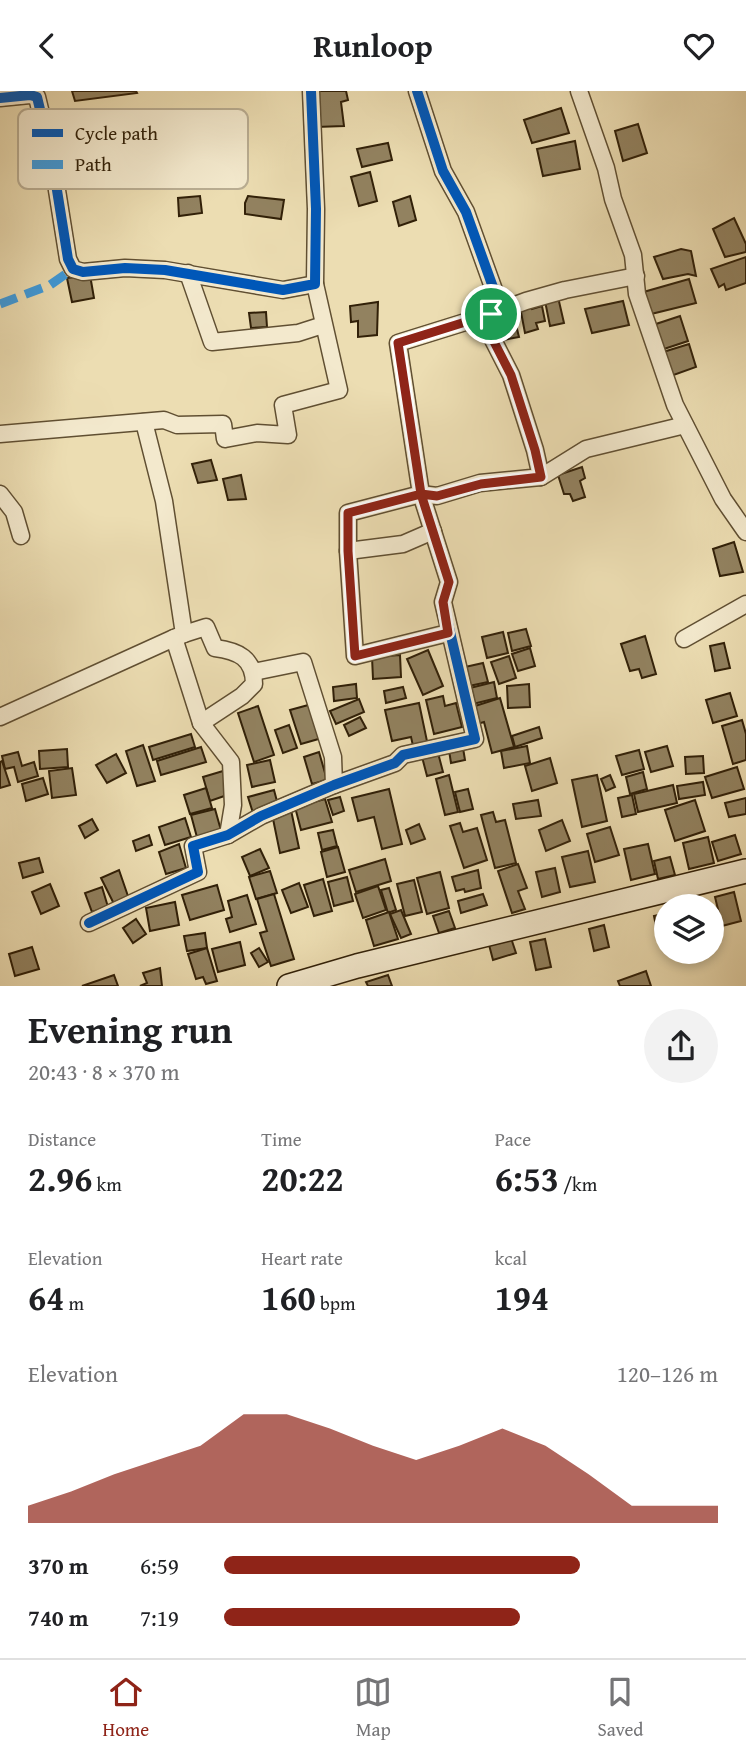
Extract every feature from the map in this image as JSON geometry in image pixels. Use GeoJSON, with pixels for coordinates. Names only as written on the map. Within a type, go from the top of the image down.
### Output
{"type":"FeatureCollection","features":[{"type":"Feature","properties":{"kind":"street"},"geometry":{"type":"LineString","coordinates":[[0,434],[164,420],[177,425],[223,424],[225,439],[257,433],[288,435],[283,405],[339,390],[315,284],[316,209],[311,91]]}},
{"type":"Feature","properties":{"kind":"street"},"geometry":{"type":"LineString","coordinates":[[417,91],[443,171],[466,212],[494,291],[488,330],[511,375],[541,477]]}},
{"type":"Feature","properties":{"kind":"street"},"geometry":{"type":"LineString","coordinates":[[579,91],[633,255],[642,307],[675,405],[723,499],[746,532]]}},
{"type":"Feature","properties":{"kind":"street"},"geometry":{"type":"LineString","coordinates":[[0,98],[30,95],[37,97],[40,109]]}},
{"type":"Feature","properties":{"kind":"street"},"geometry":{"type":"LineString","coordinates":[[57,189],[68,259],[73,269],[83,272],[125,268],[188,273],[283,290],[315,284]]}},
{"type":"Feature","properties":{"kind":"street"},"geometry":{"type":"LineString","coordinates":[[188,273],[212,342],[298,333],[323,325]]}},
{"type":"Feature","properties":{"kind":"street"},"geometry":{"type":"LineString","coordinates":[[89,923],[198,872],[193,846],[228,835],[261,816],[395,764],[403,755],[475,739],[448,633],[443,602],[449,582],[421,494],[398,343],[565,290],[636,277]]}},
{"type":"Feature","properties":{"kind":"street"},"geometry":{"type":"LineString","coordinates":[[144,422],[164,501],[179,636],[201,723],[231,762],[233,805],[228,835]]}},
{"type":"Feature","properties":{"kind":"street"},"geometry":{"type":"LineString","coordinates":[[448,633],[355,656],[348,513],[421,494],[437,496],[481,484],[541,477],[586,449],[685,425]]}},
{"type":"Feature","properties":{"kind":"street"},"geometry":{"type":"LineString","coordinates":[[0,494],[14,512],[21,536]]}},
{"type":"Feature","properties":{"kind":"street"},"geometry":{"type":"LineString","coordinates":[[348,551],[403,544],[433,531]]}},
{"type":"Feature","properties":{"kind":"street"},"geometry":{"type":"LineString","coordinates":[[684,639],[746,604]]}},
{"type":"Feature","properties":{"kind":"street"},"geometry":{"type":"LineString","coordinates":[[0,717],[179,636],[206,627],[215,648],[233,650],[248,662],[254,672],[254,684],[242,696],[201,723]]}},
{"type":"Feature","properties":{"kind":"street"},"geometry":{"type":"LineString","coordinates":[[254,672],[303,661],[333,757],[334,786]]}},
{"type":"Feature","properties":{"kind":"street"},"geometry":{"type":"LineString","coordinates":[[289,986],[357,966],[746,871]]}},
{"type":"Feature","properties":{"kind":"building"},"geometry":{"type":"Polygon","coordinates":[[[72,91],[136,91],[137,93],[75,101],[72,91]]]}},
{"type":"Feature","properties":{"kind":"building"},"geometry":{"type":"Polygon","coordinates":[[[317,91],[346,91],[348,100],[341,102],[344,126],[316,127],[317,91]]]}},
{"type":"Feature","properties":{"kind":"building"},"geometry":{"type":"Polygon","coordinates":[[[561,108],[569,133],[532,143],[524,120],[561,108]]]}},
{"type":"Feature","properties":{"kind":"building"},"geometry":{"type":"Polygon","coordinates":[[[638,124],[647,153],[623,161],[615,131],[638,124]]]}},
{"type":"Feature","properties":{"kind":"building"},"geometry":{"type":"Polygon","coordinates":[[[575,141],[580,169],[543,176],[537,149],[575,141]]]}},
{"type":"Feature","properties":{"kind":"building"},"geometry":{"type":"Polygon","coordinates":[[[388,143],[392,160],[362,167],[357,149],[388,143]]]}},
{"type":"Feature","properties":{"kind":"building"},"geometry":{"type":"Polygon","coordinates":[[[370,172],[377,201],[359,206],[351,177],[370,172]]]}},
{"type":"Feature","properties":{"kind":"building"},"geometry":{"type":"Polygon","coordinates":[[[200,196],[202,213],[179,216],[178,198],[200,196]]]}},
{"type":"Feature","properties":{"kind":"building"},"geometry":{"type":"Polygon","coordinates":[[[248,196],[284,200],[281,219],[245,214],[248,196]]]}},
{"type":"Feature","properties":{"kind":"building"},"geometry":{"type":"Polygon","coordinates":[[[410,196],[416,220],[399,226],[393,202],[410,196]]]}},
{"type":"Feature","properties":{"kind":"building"},"geometry":{"type":"Polygon","coordinates":[[[734,218],[746,244],[746,252],[725,257],[713,229],[734,218]]]}},
{"type":"Feature","properties":{"kind":"building"},"geometry":{"type":"Polygon","coordinates":[[[681,249],[691,251],[696,276],[688,274],[663,279],[654,257],[681,249]]]}},
{"type":"Feature","properties":{"kind":"building"},"geometry":{"type":"Polygon","coordinates":[[[746,257],[746,283],[726,290],[724,284],[719,287],[711,269],[746,257]]]}},
{"type":"Feature","properties":{"kind":"building"},"geometry":{"type":"Polygon","coordinates":[[[90,275],[94,298],[72,302],[67,278],[90,275]]]}},
{"type":"Feature","properties":{"kind":"building"},"geometry":{"type":"Polygon","coordinates":[[[689,279],[696,303],[647,315],[640,293],[689,279]]]}},
{"type":"Feature","properties":{"kind":"building"},"geometry":{"type":"Polygon","coordinates":[[[558,297],[564,323],[550,326],[545,301],[558,297]]]}},
{"type":"Feature","properties":{"kind":"building"},"geometry":{"type":"Polygon","coordinates":[[[623,301],[629,325],[592,333],[585,309],[623,301]]]}},
{"type":"Feature","properties":{"kind":"building"},"geometry":{"type":"Polygon","coordinates":[[[378,302],[377,335],[358,337],[358,321],[351,322],[350,306],[378,302]]]}},
{"type":"Feature","properties":{"kind":"building"},"geometry":{"type":"Polygon","coordinates":[[[531,305],[532,309],[542,306],[545,321],[536,323],[538,329],[525,333],[520,307],[531,305]]]}},
{"type":"Feature","properties":{"kind":"building"},"geometry":{"type":"Polygon","coordinates":[[[266,312],[267,327],[251,328],[249,313],[266,312]]]}},
{"type":"Feature","properties":{"kind":"building"},"geometry":{"type":"Polygon","coordinates":[[[513,313],[519,337],[498,341],[494,326],[506,322],[504,315],[513,313]]]}},
{"type":"Feature","properties":{"kind":"building"},"geometry":{"type":"Polygon","coordinates":[[[680,316],[688,341],[661,350],[653,325],[680,316]]]}},
{"type":"Feature","properties":{"kind":"building"},"geometry":{"type":"Polygon","coordinates":[[[689,344],[696,367],[668,377],[660,353],[689,344]]]}},
{"type":"Feature","properties":{"kind":"building"},"geometry":{"type":"Polygon","coordinates":[[[211,460],[217,480],[198,483],[192,464],[211,460]]]}},
{"type":"Feature","properties":{"kind":"building"},"geometry":{"type":"Polygon","coordinates":[[[582,467],[585,478],[580,481],[585,497],[573,501],[570,494],[564,494],[558,475],[582,467]]]}},
{"type":"Feature","properties":{"kind":"building"},"geometry":{"type":"Polygon","coordinates":[[[241,475],[246,499],[228,500],[223,479],[241,475]]]}},
{"type":"Feature","properties":{"kind":"building"},"geometry":{"type":"Polygon","coordinates":[[[734,542],[743,572],[720,576],[713,549],[734,542]]]}},
{"type":"Feature","properties":{"kind":"building"},"geometry":{"type":"Polygon","coordinates":[[[526,629],[531,646],[512,651],[508,633],[526,629]]]}},
{"type":"Feature","properties":{"kind":"building"},"geometry":{"type":"Polygon","coordinates":[[[503,632],[508,653],[487,658],[482,637],[503,632]]]}},
{"type":"Feature","properties":{"kind":"building"},"geometry":{"type":"Polygon","coordinates":[[[645,636],[656,674],[642,678],[639,669],[630,671],[621,644],[645,636]]]}},
{"type":"Feature","properties":{"kind":"building"},"geometry":{"type":"Polygon","coordinates":[[[724,643],[730,668],[715,671],[710,646],[724,643]]]}},
{"type":"Feature","properties":{"kind":"building"},"geometry":{"type":"Polygon","coordinates":[[[530,648],[535,666],[518,671],[512,654],[530,648]]]}},
{"type":"Feature","properties":{"kind":"building"},"geometry":{"type":"Polygon","coordinates":[[[428,650],[443,686],[423,695],[407,659],[428,650]]]}},
{"type":"Feature","properties":{"kind":"building"},"geometry":{"type":"Polygon","coordinates":[[[400,655],[401,677],[373,679],[372,657],[400,655]]]}},
{"type":"Feature","properties":{"kind":"building"},"geometry":{"type":"Polygon","coordinates":[[[509,656],[516,678],[499,684],[491,662],[509,656]]]}},
{"type":"Feature","properties":{"kind":"building"},"geometry":{"type":"Polygon","coordinates":[[[483,663],[488,682],[469,686],[465,667],[483,663]]]}},
{"type":"Feature","properties":{"kind":"building"},"geometry":{"type":"Polygon","coordinates":[[[494,682],[497,698],[473,704],[470,688],[494,682]]]}},
{"type":"Feature","properties":{"kind":"building"},"geometry":{"type":"Polygon","coordinates":[[[356,684],[357,698],[334,701],[333,687],[356,684]]]}},
{"type":"Feature","properties":{"kind":"building"},"geometry":{"type":"Polygon","coordinates":[[[529,684],[530,707],[508,708],[507,686],[529,684]]]}},
{"type":"Feature","properties":{"kind":"building"},"geometry":{"type":"Polygon","coordinates":[[[403,687],[406,698],[386,703],[384,691],[403,687]]]}},
{"type":"Feature","properties":{"kind":"building"},"geometry":{"type":"Polygon","coordinates":[[[730,693],[737,716],[713,723],[706,700],[730,693]]]}},
{"type":"Feature","properties":{"kind":"building"},"geometry":{"type":"Polygon","coordinates":[[[443,696],[445,706],[456,703],[462,727],[434,734],[426,700],[443,696]]]}},
{"type":"Feature","properties":{"kind":"building"},"geometry":{"type":"Polygon","coordinates":[[[500,698],[514,747],[492,753],[484,722],[477,724],[472,707],[500,698]]]}},
{"type":"Feature","properties":{"kind":"building"},"geometry":{"type":"Polygon","coordinates":[[[359,699],[364,712],[336,724],[330,711],[359,699]]]}},
{"type":"Feature","properties":{"kind":"building"},"geometry":{"type":"Polygon","coordinates":[[[419,703],[428,746],[414,750],[411,737],[392,741],[385,710],[419,703]]]}},
{"type":"Feature","properties":{"kind":"building"},"geometry":{"type":"Polygon","coordinates":[[[312,704],[322,738],[301,744],[290,710],[312,704]]]}},
{"type":"Feature","properties":{"kind":"building"},"geometry":{"type":"Polygon","coordinates":[[[258,706],[274,755],[254,762],[238,713],[258,706]]]}},
{"type":"Feature","properties":{"kind":"building"},"geometry":{"type":"Polygon","coordinates":[[[360,717],[366,728],[349,736],[344,725],[360,717]]]}},
{"type":"Feature","properties":{"kind":"building"},"geometry":{"type":"Polygon","coordinates":[[[742,720],[746,734],[746,760],[733,764],[722,726],[742,720]]]}},
{"type":"Feature","properties":{"kind":"building"},"geometry":{"type":"Polygon","coordinates":[[[289,725],[297,748],[283,753],[275,730],[289,725]]]}},
{"type":"Feature","properties":{"kind":"building"},"geometry":{"type":"Polygon","coordinates":[[[539,727],[542,738],[515,747],[512,736],[539,727]]]}},
{"type":"Feature","properties":{"kind":"building"},"geometry":{"type":"Polygon","coordinates":[[[191,734],[195,747],[153,760],[149,747],[191,734]]]}},
{"type":"Feature","properties":{"kind":"building"},"geometry":{"type":"Polygon","coordinates":[[[462,742],[465,760],[451,763],[448,744],[462,742]]]}},
{"type":"Feature","properties":{"kind":"building"},"geometry":{"type":"Polygon","coordinates":[[[143,745],[155,781],[137,786],[126,751],[143,745]]]}},
{"type":"Feature","properties":{"kind":"building"},"geometry":{"type":"Polygon","coordinates":[[[527,746],[530,763],[504,768],[501,751],[527,746]]]}},
{"type":"Feature","properties":{"kind":"building"},"geometry":{"type":"Polygon","coordinates":[[[667,746],[673,766],[651,772],[645,752],[667,746]]]}},
{"type":"Feature","properties":{"kind":"building"},"geometry":{"type":"Polygon","coordinates":[[[201,747],[206,762],[161,775],[157,761],[201,747]]]}},
{"type":"Feature","properties":{"kind":"building"},"geometry":{"type":"Polygon","coordinates":[[[67,749],[68,767],[40,769],[39,751],[67,749]]]}},
{"type":"Feature","properties":{"kind":"building"},"geometry":{"type":"Polygon","coordinates":[[[437,749],[443,772],[427,776],[421,753],[437,749]]]}},
{"type":"Feature","properties":{"kind":"building"},"geometry":{"type":"Polygon","coordinates":[[[639,750],[644,769],[622,775],[616,756],[639,750]]]}},
{"type":"Feature","properties":{"kind":"building"},"geometry":{"type":"Polygon","coordinates":[[[18,752],[22,766],[34,762],[38,776],[18,782],[14,767],[5,769],[2,756],[18,752]]]}},
{"type":"Feature","properties":{"kind":"building"},"geometry":{"type":"Polygon","coordinates":[[[319,752],[327,780],[312,784],[304,757],[319,752]]]}},
{"type":"Feature","properties":{"kind":"building"},"geometry":{"type":"Polygon","coordinates":[[[116,754],[126,773],[107,783],[96,765],[116,754]]]}},
{"type":"Feature","properties":{"kind":"building"},"geometry":{"type":"Polygon","coordinates":[[[703,756],[704,773],[686,774],[685,757],[703,756]]]}},
{"type":"Feature","properties":{"kind":"building"},"geometry":{"type":"Polygon","coordinates":[[[550,758],[557,783],[532,791],[525,766],[550,758]]]}},
{"type":"Feature","properties":{"kind":"building"},"geometry":{"type":"Polygon","coordinates":[[[270,760],[275,782],[252,787],[247,765],[270,760]]]}},
{"type":"Feature","properties":{"kind":"building"},"geometry":{"type":"Polygon","coordinates":[[[2,761],[10,785],[0,788],[0,762],[2,761]]]}},
{"type":"Feature","properties":{"kind":"building"},"geometry":{"type":"Polygon","coordinates":[[[737,767],[744,789],[712,798],[705,777],[737,767]]]}},
{"type":"Feature","properties":{"kind":"building"},"geometry":{"type":"Polygon","coordinates":[[[72,768],[76,795],[52,798],[49,771],[72,768]]]}},
{"type":"Feature","properties":{"kind":"building"},"geometry":{"type":"Polygon","coordinates":[[[223,771],[230,794],[210,801],[203,777],[223,771]]]}},
{"type":"Feature","properties":{"kind":"building"},"geometry":{"type":"Polygon","coordinates":[[[643,772],[647,789],[630,794],[626,777],[643,772]]]}},
{"type":"Feature","properties":{"kind":"building"},"geometry":{"type":"Polygon","coordinates":[[[449,775],[458,812],[445,815],[436,779],[449,775]]]}},
{"type":"Feature","properties":{"kind":"building"},"geometry":{"type":"Polygon","coordinates":[[[597,775],[607,821],[582,827],[572,780],[597,775]]]}},
{"type":"Feature","properties":{"kind":"building"},"geometry":{"type":"Polygon","coordinates":[[[610,775],[615,787],[606,791],[601,779],[610,775]]]}},
{"type":"Feature","properties":{"kind":"building"},"geometry":{"type":"Polygon","coordinates":[[[43,778],[48,794],[26,801],[22,784],[43,778]]]}},
{"type":"Feature","properties":{"kind":"building"},"geometry":{"type":"Polygon","coordinates":[[[703,782],[705,795],[679,799],[677,786],[703,782]]]}},
{"type":"Feature","properties":{"kind":"building"},"geometry":{"type":"Polygon","coordinates":[[[673,785],[677,803],[638,812],[634,794],[673,785]]]}},
{"type":"Feature","properties":{"kind":"building"},"geometry":{"type":"Polygon","coordinates":[[[206,788],[212,808],[190,814],[184,795],[206,788]]]}},
{"type":"Feature","properties":{"kind":"building"},"geometry":{"type":"Polygon","coordinates":[[[389,789],[402,844],[382,849],[374,817],[358,821],[352,798],[389,789]]]}},
{"type":"Feature","properties":{"kind":"building"},"geometry":{"type":"Polygon","coordinates":[[[468,789],[473,809],[460,812],[455,792],[468,789]]]}},
{"type":"Feature","properties":{"kind":"building"},"geometry":{"type":"Polygon","coordinates":[[[274,790],[278,805],[253,813],[248,797],[274,790]]]}},
{"type":"Feature","properties":{"kind":"building"},"geometry":{"type":"Polygon","coordinates":[[[632,795],[636,814],[622,817],[618,798],[632,795]]]}},
{"type":"Feature","properties":{"kind":"building"},"geometry":{"type":"Polygon","coordinates":[[[340,797],[344,811],[333,815],[328,800],[340,797]]]}},
{"type":"Feature","properties":{"kind":"building"},"geometry":{"type":"Polygon","coordinates":[[[746,798],[746,814],[729,817],[725,803],[746,798]]]}},
{"type":"Feature","properties":{"kind":"building"},"geometry":{"type":"Polygon","coordinates":[[[325,799],[332,822],[301,830],[295,807],[325,799]]]}},
{"type":"Feature","properties":{"kind":"building"},"geometry":{"type":"Polygon","coordinates":[[[538,800],[541,816],[516,819],[513,804],[538,800]]]}},
{"type":"Feature","properties":{"kind":"building"},"geometry":{"type":"Polygon","coordinates":[[[695,800],[705,831],[675,841],[665,810],[695,800]]]}},
{"type":"Feature","properties":{"kind":"building"},"geometry":{"type":"Polygon","coordinates":[[[215,809],[222,834],[198,841],[191,815],[215,809]]]}},
{"type":"Feature","properties":{"kind":"building"},"geometry":{"type":"Polygon","coordinates":[[[291,810],[299,848],[280,853],[272,814],[291,810]]]}},
{"type":"Feature","properties":{"kind":"building"},"geometry":{"type":"Polygon","coordinates":[[[493,812],[496,822],[505,820],[516,863],[495,868],[481,815],[493,812]]]}},
{"type":"Feature","properties":{"kind":"building"},"geometry":{"type":"Polygon","coordinates":[[[185,818],[191,837],[165,845],[159,827],[185,818]]]}},
{"type":"Feature","properties":{"kind":"building"},"geometry":{"type":"Polygon","coordinates":[[[92,819],[98,830],[85,838],[79,826],[92,819]]]}},
{"type":"Feature","properties":{"kind":"building"},"geometry":{"type":"Polygon","coordinates":[[[562,820],[570,841],[546,851],[539,830],[562,820]]]}},
{"type":"Feature","properties":{"kind":"building"},"geometry":{"type":"Polygon","coordinates":[[[460,823],[463,832],[477,828],[487,860],[464,868],[450,826],[460,823]]]}},
{"type":"Feature","properties":{"kind":"building"},"geometry":{"type":"Polygon","coordinates":[[[419,824],[425,839],[411,844],[406,830],[419,824]]]}},
{"type":"Feature","properties":{"kind":"building"},"geometry":{"type":"Polygon","coordinates":[[[610,827],[619,855],[595,862],[587,834],[610,827]]]}},
{"type":"Feature","properties":{"kind":"building"},"geometry":{"type":"Polygon","coordinates":[[[333,830],[337,846],[322,850],[318,833],[333,830]]]}},
{"type":"Feature","properties":{"kind":"building"},"geometry":{"type":"Polygon","coordinates":[[[149,835],[152,845],[136,851],[133,841],[149,835]]]}},
{"type":"Feature","properties":{"kind":"building"},"geometry":{"type":"Polygon","coordinates":[[[735,835],[741,854],[718,861],[712,842],[735,835]]]}},
{"type":"Feature","properties":{"kind":"building"},"geometry":{"type":"Polygon","coordinates":[[[708,837],[714,863],[689,869],[683,843],[708,837]]]}},
{"type":"Feature","properties":{"kind":"building"},"geometry":{"type":"Polygon","coordinates":[[[179,844],[186,868],[166,874],[159,852],[179,844]]]}},
{"type":"Feature","properties":{"kind":"building"},"geometry":{"type":"Polygon","coordinates":[[[648,844],[655,874],[631,880],[624,849],[648,844]]]}},
{"type":"Feature","properties":{"kind":"building"},"geometry":{"type":"Polygon","coordinates":[[[338,847],[345,872],[327,877],[321,852],[338,847]]]}},
{"type":"Feature","properties":{"kind":"building"},"geometry":{"type":"Polygon","coordinates":[[[260,849],[269,868],[250,876],[242,857],[260,849]]]}},
{"type":"Feature","properties":{"kind":"building"},"geometry":{"type":"Polygon","coordinates":[[[588,851],[595,882],[570,887],[562,857],[588,851]]]}},
{"type":"Feature","properties":{"kind":"building"},"geometry":{"type":"Polygon","coordinates":[[[670,857],[675,875],[658,879],[654,861],[670,857]]]}},
{"type":"Feature","properties":{"kind":"building"},"geometry":{"type":"Polygon","coordinates":[[[39,858],[43,872],[23,878],[19,863],[39,858]]]}},
{"type":"Feature","properties":{"kind":"building"},"geometry":{"type":"Polygon","coordinates":[[[385,859],[391,881],[356,892],[349,870],[385,859]]]}},
{"type":"Feature","properties":{"kind":"building"},"geometry":{"type":"Polygon","coordinates":[[[518,864],[527,888],[518,891],[525,909],[512,913],[498,871],[518,864]]]}},
{"type":"Feature","properties":{"kind":"building"},"geometry":{"type":"Polygon","coordinates":[[[555,868],[560,892],[542,897],[536,872],[555,868]]]}},
{"type":"Feature","properties":{"kind":"building"},"geometry":{"type":"Polygon","coordinates":[[[119,870],[129,899],[114,904],[101,878],[119,870]]]}},
{"type":"Feature","properties":{"kind":"building"},"geometry":{"type":"Polygon","coordinates":[[[478,870],[481,888],[456,891],[452,877],[478,870]]]}},
{"type":"Feature","properties":{"kind":"building"},"geometry":{"type":"Polygon","coordinates":[[[270,871],[277,893],[256,899],[249,877],[270,871]]]}},
{"type":"Feature","properties":{"kind":"building"},"geometry":{"type":"Polygon","coordinates":[[[440,872],[449,908],[427,914],[417,878],[440,872]]]}},
{"type":"Feature","properties":{"kind":"building"},"geometry":{"type":"Polygon","coordinates":[[[347,877],[353,901],[334,906],[328,882],[347,877]]]}},
{"type":"Feature","properties":{"kind":"building"},"geometry":{"type":"Polygon","coordinates":[[[323,879],[332,911],[314,916],[304,885],[323,879]]]}},
{"type":"Feature","properties":{"kind":"building"},"geometry":{"type":"Polygon","coordinates":[[[414,880],[422,912],[405,916],[397,884],[414,880]]]}},
{"type":"Feature","properties":{"kind":"building"},"geometry":{"type":"Polygon","coordinates":[[[299,883],[308,907],[291,913],[282,890],[299,883]]]}},
{"type":"Feature","properties":{"kind":"building"},"geometry":{"type":"Polygon","coordinates":[[[50,884],[59,906],[41,914],[32,892],[50,884]]]}},
{"type":"Feature","properties":{"kind":"building"},"geometry":{"type":"Polygon","coordinates":[[[217,885],[224,910],[190,920],[182,895],[217,885]]]}},
{"type":"Feature","properties":{"kind":"building"},"geometry":{"type":"Polygon","coordinates":[[[378,886],[386,910],[363,918],[355,894],[378,886]]]}},
{"type":"Feature","properties":{"kind":"building"},"geometry":{"type":"Polygon","coordinates":[[[102,887],[108,907],[92,912],[85,893],[102,887]]]}},
{"type":"Feature","properties":{"kind":"building"},"geometry":{"type":"Polygon","coordinates":[[[389,888],[396,910],[388,913],[381,890],[389,888]]]}},
{"type":"Feature","properties":{"kind":"building"},"geometry":{"type":"Polygon","coordinates":[[[734,892],[741,921],[724,925],[724,895],[734,892]]]}},
{"type":"Feature","properties":{"kind":"building"},"geometry":{"type":"Polygon","coordinates":[[[274,894],[294,959],[271,966],[260,933],[267,931],[257,899],[274,894]]]}},
{"type":"Feature","properties":{"kind":"building"},"geometry":{"type":"Polygon","coordinates":[[[483,894],[487,905],[461,913],[458,901],[483,894]]]}},
{"type":"Feature","properties":{"kind":"building"},"geometry":{"type":"Polygon","coordinates":[[[247,895],[256,924],[230,932],[226,919],[232,917],[228,901],[247,895]]]}},
{"type":"Feature","properties":{"kind":"building"},"geometry":{"type":"Polygon","coordinates":[[[175,902],[179,925],[150,931],[146,908],[175,902]]]}},
{"type":"Feature","properties":{"kind":"building"},"geometry":{"type":"Polygon","coordinates":[[[401,910],[411,934],[401,938],[390,914],[401,910]]]}},
{"type":"Feature","properties":{"kind":"building"},"geometry":{"type":"Polygon","coordinates":[[[449,911],[455,928],[439,933],[433,916],[449,911]]]}},
{"type":"Feature","properties":{"kind":"building"},"geometry":{"type":"Polygon","coordinates":[[[389,912],[398,939],[374,946],[366,920],[389,912]]]}},
{"type":"Feature","properties":{"kind":"building"},"geometry":{"type":"Polygon","coordinates":[[[136,919],[146,934],[133,943],[123,928],[136,919]]]}},
{"type":"Feature","properties":{"kind":"building"},"geometry":{"type":"Polygon","coordinates":[[[604,925],[609,947],[594,951],[589,929],[604,925]]]}},
{"type":"Feature","properties":{"kind":"building"},"geometry":{"type":"Polygon","coordinates":[[[205,933],[207,948],[187,951],[184,936],[205,933]]]}},
{"type":"Feature","properties":{"kind":"building"},"geometry":{"type":"Polygon","coordinates":[[[510,935],[516,953],[493,960],[488,941],[510,935]]]}},
{"type":"Feature","properties":{"kind":"building"},"geometry":{"type":"Polygon","coordinates":[[[545,939],[551,967],[536,970],[530,942],[545,939]]]}},
{"type":"Feature","properties":{"kind":"building"},"geometry":{"type":"Polygon","coordinates":[[[240,942],[245,965],[218,972],[212,949],[240,942]]]}},
{"type":"Feature","properties":{"kind":"building"},"geometry":{"type":"Polygon","coordinates":[[[32,947],[39,969],[15,976],[9,954],[32,947]]]}},
{"type":"Feature","properties":{"kind":"building"},"geometry":{"type":"Polygon","coordinates":[[[207,948],[217,981],[206,984],[203,977],[196,979],[188,954],[207,948]]]}},
{"type":"Feature","properties":{"kind":"building"},"geometry":{"type":"Polygon","coordinates":[[[259,948],[268,962],[259,967],[251,953],[259,948]]]}},
{"type":"Feature","properties":{"kind":"building"},"geometry":{"type":"Polygon","coordinates":[[[160,968],[162,986],[140,986],[147,983],[143,973],[160,968]]]}},
{"type":"Feature","properties":{"kind":"building"},"geometry":{"type":"Polygon","coordinates":[[[646,971],[651,986],[620,986],[618,981],[646,971]]]}},
{"type":"Feature","properties":{"kind":"building"},"geometry":{"type":"Polygon","coordinates":[[[114,975],[118,986],[82,986],[114,975]]]}},
{"type":"Feature","properties":{"kind":"building"},"geometry":{"type":"Polygon","coordinates":[[[388,975],[392,986],[368,986],[366,982],[388,975]]]}},
{"type":"Feature","properties":{"kind":"marked path"},"geometry":{"type":"LineString","coordinates":[[0,304],[50,285],[73,269]]}},
{"type":"Feature","properties":{"kind":"cycle path"},"geometry":{"type":"LineString","coordinates":[[57,189],[68,259],[73,269],[83,272],[125,268],[165,270],[283,290],[315,284],[316,209],[311,91]]}},
{"type":"Feature","properties":{"kind":"cycle path"},"geometry":{"type":"LineString","coordinates":[[89,923],[198,872],[193,846],[228,835],[261,816],[395,763],[403,755],[475,739],[443,602],[449,582],[421,494],[398,343],[491,314],[494,290],[466,212],[443,171],[417,91]]}},
{"type":"Feature","properties":{"kind":"cycle path"},"geometry":{"type":"LineString","coordinates":[[0,98],[30,95],[37,97],[40,109]]}},
{"type":"Feature","properties":{"kind":"route"},"geometry":{"type":"LineString","coordinates":[[491,314],[398,343],[421,494],[348,513],[355,656],[448,633],[443,602],[449,582],[421,494],[437,496],[481,484],[541,477],[511,375],[488,330],[491,314]]}}]}
